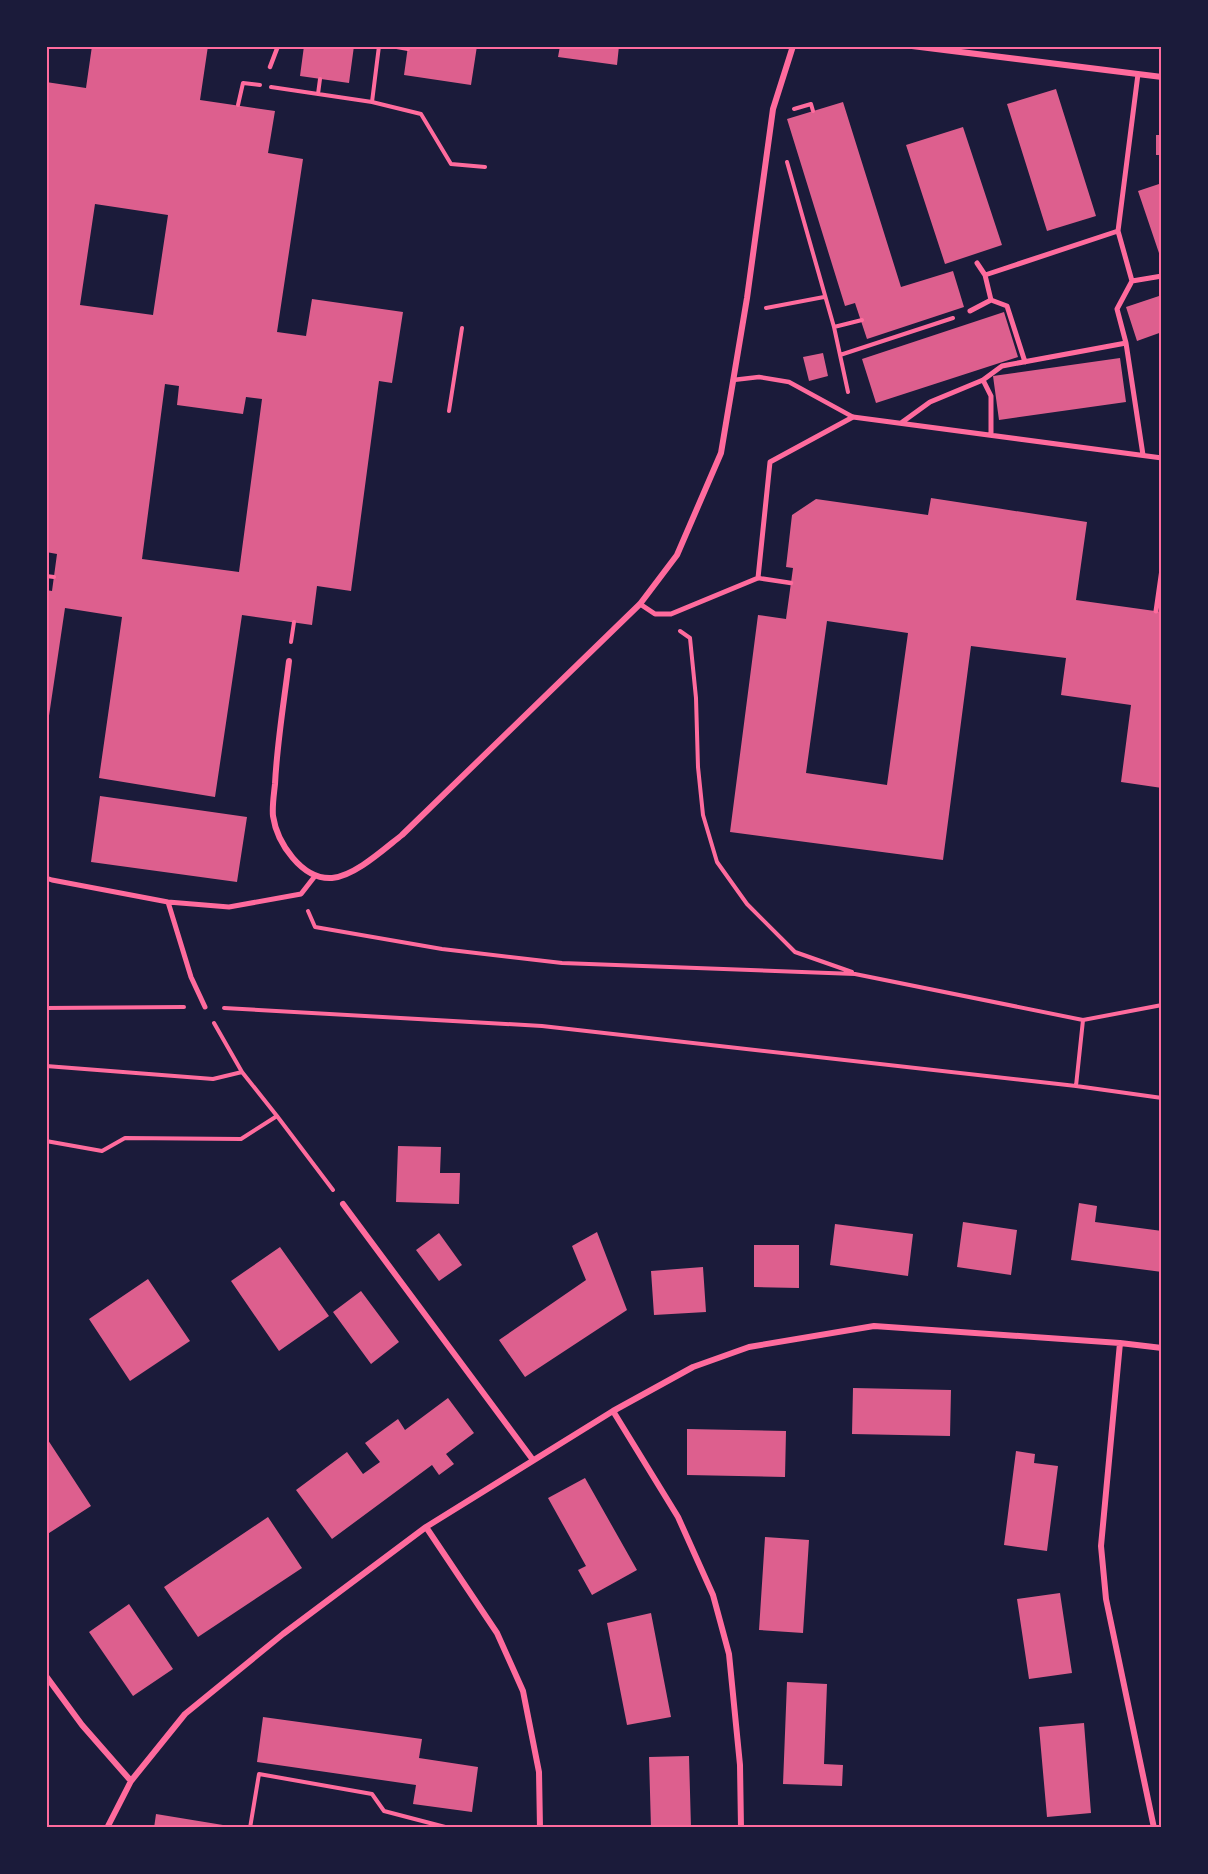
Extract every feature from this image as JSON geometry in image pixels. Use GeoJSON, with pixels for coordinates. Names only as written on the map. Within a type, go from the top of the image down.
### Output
{"type":"FeatureCollection","features":[{"type":"Feature","properties":{"kind":"street"},"geometry":{"type":"LineString","coordinates":[[289,661],[275,767],[273,816],[284,846],[297,863],[315,876],[332,878],[349,873],[402,835],[640,604],[677,555],[721,453],[745,313],[772,109],[793,46]]}},
{"type":"Feature","properties":{"kind":"street"},"geometry":{"type":"LineString","coordinates":[[912,46],[1161,77]]}},
{"type":"Feature","properties":{"kind":"street"},"geometry":{"type":"LineString","coordinates":[[1138,74],[1118,231],[1132,281],[1117,309],[1126,343],[1143,455]]}},
{"type":"Feature","properties":{"kind":"street"},"geometry":{"type":"LineString","coordinates":[[985,275],[1118,231]]}},
{"type":"Feature","properties":{"kind":"street"},"geometry":{"type":"LineString","coordinates":[[977,263],[985,275],[991,300]]}},
{"type":"Feature","properties":{"kind":"street"},"geometry":{"type":"LineString","coordinates":[[1132,281],[1161,276]]}},
{"type":"Feature","properties":{"kind":"street"},"geometry":{"type":"LineString","coordinates":[[970,311],[991,300],[1007,306],[1025,362]]}},
{"type":"Feature","properties":{"kind":"street"},"geometry":{"type":"LineString","coordinates":[[901,423],[930,402],[983,380],[1002,366],[1126,343]]}},
{"type":"Feature","properties":{"kind":"street"},"geometry":{"type":"LineString","coordinates":[[983,380],[991,396],[991,435]]}},
{"type":"Feature","properties":{"kind":"street"},"geometry":{"type":"LineString","coordinates":[[640,604],[655,614],[671,614],[758,578],[770,462],[853,417],[1161,458]]}},
{"type":"Feature","properties":{"kind":"street"},"geometry":{"type":"LineString","coordinates":[[1156,611],[1161,569]]}},
{"type":"Feature","properties":{"kind":"street"},"geometry":{"type":"LineString","coordinates":[[46,878],[168,902],[229,907],[301,894],[315,876]]}},
{"type":"Feature","properties":{"kind":"street"},"geometry":{"type":"LineString","coordinates":[[168,902],[191,977],[205,1007]]}},
{"type":"Feature","properties":{"kind":"street"},"geometry":{"type":"LineString","coordinates":[[343,1204],[533,1460]]}},
{"type":"Feature","properties":{"kind":"street"},"geometry":{"type":"LineString","coordinates":[[107,1827],[131,1781],[185,1714],[283,1634],[426,1527],[613,1411],[693,1367],[749,1347],[874,1326],[1120,1343],[1161,1348]]}},
{"type":"Feature","properties":{"kind":"street"},"geometry":{"type":"LineString","coordinates":[[1120,1343],[1101,1546],[1106,1599],[1154,1827]]}},
{"type":"Feature","properties":{"kind":"street"},"geometry":{"type":"LineString","coordinates":[[613,1411],[678,1517],[713,1595],[729,1654],[740,1765],[741,1827]]}},
{"type":"Feature","properties":{"kind":"street"},"geometry":{"type":"LineString","coordinates":[[426,1527],[497,1633],[523,1691],[539,1772],[540,1827]]}},
{"type":"Feature","properties":{"kind":"street"},"geometry":{"type":"LineString","coordinates":[[46,1676],[82,1725],[131,1781]]}},
{"type":"Feature","properties":{"kind":"lane"},"geometry":{"type":"LineString","coordinates":[[270,67],[278,46]]}},
{"type":"Feature","properties":{"kind":"lane"},"geometry":{"type":"LineString","coordinates":[[733,380],[759,377],[789,382],[853,417]]}},
{"type":"Feature","properties":{"kind":"lane"},"geometry":{"type":"LineString","coordinates":[[758,578],[791,583]]}},
{"type":"Feature","properties":{"kind":"path"},"geometry":{"type":"LineString","coordinates":[[372,102],[379,46]]}},
{"type":"Feature","properties":{"kind":"path"},"geometry":{"type":"LineString","coordinates":[[391,46],[408,49]]}},
{"type":"Feature","properties":{"kind":"path"},"geometry":{"type":"LineString","coordinates":[[318,94],[320,79]]}},
{"type":"Feature","properties":{"kind":"path"},"geometry":{"type":"LineString","coordinates":[[238,105],[243,83],[372,102],[421,114],[451,164],[485,167]]}},
{"type":"Feature","properties":{"kind":"path"},"geometry":{"type":"LineString","coordinates":[[769,137],[781,140],[834,327],[853,417]]}},
{"type":"Feature","properties":{"kind":"path"},"geometry":{"type":"LineString","coordinates":[[745,313],[824,297]]}},
{"type":"Feature","properties":{"kind":"path"},"geometry":{"type":"LineString","coordinates":[[840,355],[970,311]]}},
{"type":"Feature","properties":{"kind":"path"},"geometry":{"type":"LineString","coordinates":[[834,327],[862,320]]}},
{"type":"Feature","properties":{"kind":"path"},"geometry":{"type":"LineString","coordinates":[[449,411],[462,328]]}},
{"type":"Feature","properties":{"kind":"path"},"geometry":{"type":"LineString","coordinates":[[46,576],[54,576]]}},
{"type":"Feature","properties":{"kind":"path"},"geometry":{"type":"LineString","coordinates":[[691,657],[696,698],[698,767],[703,815],[717,862],[747,904],[795,952],[855,974],[1083,1020],[1161,1005]]}},
{"type":"Feature","properties":{"kind":"path"},"geometry":{"type":"LineString","coordinates":[[301,894],[315,927],[442,949],[562,963],[855,974]]}},
{"type":"Feature","properties":{"kind":"path"},"geometry":{"type":"LineString","coordinates":[[205,1007],[242,1072],[343,1204]]}},
{"type":"Feature","properties":{"kind":"path"},"geometry":{"type":"LineString","coordinates":[[46,1008],[205,1007],[542,1026],[1076,1086],[1161,1098]]}},
{"type":"Feature","properties":{"kind":"path"},"geometry":{"type":"LineString","coordinates":[[1076,1086],[1083,1020]]}},
{"type":"Feature","properties":{"kind":"path"},"geometry":{"type":"LineString","coordinates":[[46,1066],[213,1079],[242,1072]]}},
{"type":"Feature","properties":{"kind":"path"},"geometry":{"type":"LineString","coordinates":[[46,1141],[102,1151],[124,1138],[241,1139],[277,1116]]}},
{"type":"Feature","properties":{"kind":"path"},"geometry":{"type":"LineString","coordinates":[[250,1827],[259,1774],[372,1794],[384,1810],[449,1827]]}},
{"type":"Feature","properties":{"kind":"building"},"geometry":{"type":"Polygon","coordinates":[[[92,46],[208,46],[200,100],[275,111],[268,153],[303,159],[277,332],[306,336],[312,299],[403,312],[392,383],[379,381],[351,591],[317,586],[312,625],[242,615],[215,797],[99,778],[122,617],[65,608],[46,736],[46,590],[52,591],[57,554],[46,552],[46,82],[86,88],[92,46]],[[95,204],[80,305],[153,315],[168,215],[95,204]],[[165,384],[142,559],[239,572],[262,399],[246,397],[243,414],[177,405],[179,386],[165,384]]]}},
{"type":"Feature","properties":{"kind":"building"},"geometry":{"type":"Polygon","coordinates":[[[304,46],[354,46],[349,83],[300,76],[304,46]]]}},
{"type":"Feature","properties":{"kind":"building"},"geometry":{"type":"Polygon","coordinates":[[[408,46],[477,46],[471,85],[404,75],[408,46]]]}},
{"type":"Feature","properties":{"kind":"building"},"geometry":{"type":"Polygon","coordinates":[[[560,46],[619,46],[617,65],[558,57],[560,46]]]}},
{"type":"Feature","properties":{"kind":"building"},"geometry":{"type":"Polygon","coordinates":[[[1056,89],[1096,216],[1047,231],[1007,104],[1056,89]]]}},
{"type":"Feature","properties":{"kind":"building"},"geometry":{"type":"Polygon","coordinates":[[[843,102],[901,287],[953,271],[964,307],[867,339],[855,303],[845,306],[787,119],[843,102]]]}},
{"type":"Feature","properties":{"kind":"building"},"geometry":{"type":"Polygon","coordinates":[[[963,127],[1002,245],[945,264],[906,145],[963,127]]]}},
{"type":"Feature","properties":{"kind":"building"},"geometry":{"type":"Polygon","coordinates":[[[1156,135],[1162,135],[1162,155],[1156,155],[1156,135]]]}},
{"type":"Feature","properties":{"kind":"building"},"geometry":{"type":"Polygon","coordinates":[[[1162,183],[1162,259],[1161,259],[1138,191],[1162,183]]]}},
{"type":"Feature","properties":{"kind":"building"},"geometry":{"type":"Polygon","coordinates":[[[1162,295],[1162,332],[1137,341],[1126,307],[1162,295]]]}},
{"type":"Feature","properties":{"kind":"building"},"geometry":{"type":"Polygon","coordinates":[[[1004,312],[1018,357],[876,403],[862,359],[1004,312]]]}},
{"type":"Feature","properties":{"kind":"building"},"geometry":{"type":"Polygon","coordinates":[[[823,353],[828,376],[809,381],[803,357],[823,353]]]}},
{"type":"Feature","properties":{"kind":"building"},"geometry":{"type":"Polygon","coordinates":[[[1120,358],[1126,402],[999,420],[993,376],[1120,358]]]}},
{"type":"Feature","properties":{"kind":"building"},"geometry":{"type":"Polygon","coordinates":[[[931,498],[1087,522],[1076,600],[1162,612],[1162,788],[1121,782],[1131,705],[1061,695],[1066,658],[971,646],[943,860],[730,832],[758,615],[786,619],[793,568],[786,567],[792,515],[816,499],[928,515],[931,498]],[[827,621],[806,773],[887,785],[908,633],[827,621]]]}},
{"type":"Feature","properties":{"kind":"building"},"geometry":{"type":"Polygon","coordinates":[[[100,796],[247,817],[237,882],[91,862],[100,796]]]}},
{"type":"Feature","properties":{"kind":"building"},"geometry":{"type":"Polygon","coordinates":[[[398,1146],[441,1147],[440,1173],[460,1173],[459,1204],[396,1202],[398,1146]]]}},
{"type":"Feature","properties":{"kind":"building"},"geometry":{"type":"Polygon","coordinates":[[[1079,1203],[1097,1206],[1095,1222],[1162,1231],[1162,1272],[1071,1260],[1079,1203]]]}},
{"type":"Feature","properties":{"kind":"building"},"geometry":{"type":"Polygon","coordinates":[[[963,1222],[1017,1230],[1011,1275],[957,1267],[963,1222]]]}},
{"type":"Feature","properties":{"kind":"building"},"geometry":{"type":"Polygon","coordinates":[[[835,1224],[913,1234],[908,1276],[830,1265],[835,1224]]]}},
{"type":"Feature","properties":{"kind":"building"},"geometry":{"type":"Polygon","coordinates":[[[597,1232],[627,1310],[525,1377],[499,1340],[586,1280],[572,1246],[597,1232]]]}},
{"type":"Feature","properties":{"kind":"building"},"geometry":{"type":"Polygon","coordinates":[[[439,1233],[462,1265],[439,1281],[416,1250],[439,1233]]]}},
{"type":"Feature","properties":{"kind":"building"},"geometry":{"type":"Polygon","coordinates":[[[754,1245],[799,1245],[799,1288],[754,1287],[754,1245]]]}},
{"type":"Feature","properties":{"kind":"building"},"geometry":{"type":"Polygon","coordinates":[[[280,1247],[329,1316],[279,1351],[231,1281],[280,1247]]]}},
{"type":"Feature","properties":{"kind":"building"},"geometry":{"type":"Polygon","coordinates":[[[703,1267],[706,1312],[654,1315],[651,1271],[703,1267]]]}},
{"type":"Feature","properties":{"kind":"building"},"geometry":{"type":"Polygon","coordinates":[[[148,1279],[190,1341],[130,1381],[89,1319],[148,1279]]]}},
{"type":"Feature","properties":{"kind":"building"},"geometry":{"type":"Polygon","coordinates":[[[361,1291],[399,1342],[371,1364],[333,1312],[361,1291]]]}},
{"type":"Feature","properties":{"kind":"building"},"geometry":{"type":"Polygon","coordinates":[[[853,1388],[951,1390],[950,1436],[852,1434],[853,1388]]]}},
{"type":"Feature","properties":{"kind":"building"},"geometry":{"type":"Polygon","coordinates":[[[448,1398],[474,1433],[446,1454],[454,1464],[439,1475],[432,1465],[332,1539],[296,1490],[347,1452],[363,1474],[380,1462],[365,1443],[398,1419],[405,1430],[448,1398]]]}},
{"type":"Feature","properties":{"kind":"building"},"geometry":{"type":"Polygon","coordinates":[[[687,1429],[786,1431],[785,1477],[687,1475],[687,1429]]]}},
{"type":"Feature","properties":{"kind":"building"},"geometry":{"type":"Polygon","coordinates":[[[46,1437],[91,1506],[46,1535],[46,1437]]]}},
{"type":"Feature","properties":{"kind":"building"},"geometry":{"type":"Polygon","coordinates":[[[1016,1451],[1035,1454],[1034,1463],[1058,1466],[1047,1551],[1004,1545],[1016,1451]]]}},
{"type":"Feature","properties":{"kind":"building"},"geometry":{"type":"Polygon","coordinates":[[[585,1478],[637,1570],[592,1595],[578,1570],[586,1566],[548,1498],[585,1478]]]}},
{"type":"Feature","properties":{"kind":"building"},"geometry":{"type":"Polygon","coordinates":[[[268,1517],[302,1568],[198,1637],[164,1587],[268,1517]]]}},
{"type":"Feature","properties":{"kind":"building"},"geometry":{"type":"Polygon","coordinates":[[[765,1537],[809,1540],[803,1633],[759,1630],[765,1537]]]}},
{"type":"Feature","properties":{"kind":"building"},"geometry":{"type":"Polygon","coordinates":[[[1060,1593],[1072,1673],[1029,1679],[1017,1599],[1060,1593]]]}},
{"type":"Feature","properties":{"kind":"building"},"geometry":{"type":"Polygon","coordinates":[[[129,1604],[173,1669],[133,1696],[89,1632],[129,1604]]]}},
{"type":"Feature","properties":{"kind":"building"},"geometry":{"type":"Polygon","coordinates":[[[651,1613],[671,1717],[627,1725],[607,1623],[651,1613]]]}},
{"type":"Feature","properties":{"kind":"building"},"geometry":{"type":"Polygon","coordinates":[[[787,1682],[827,1684],[824,1764],[843,1765],[842,1786],[783,1784],[787,1682]]]}},
{"type":"Feature","properties":{"kind":"building"},"geometry":{"type":"Polygon","coordinates":[[[263,1717],[422,1739],[419,1758],[478,1767],[472,1812],[413,1804],[416,1785],[257,1762],[263,1717]]]}},
{"type":"Feature","properties":{"kind":"building"},"geometry":{"type":"Polygon","coordinates":[[[1084,1723],[1091,1813],[1047,1817],[1039,1727],[1084,1723]]]}},
{"type":"Feature","properties":{"kind":"building"},"geometry":{"type":"Polygon","coordinates":[[[689,1756],[691,1828],[651,1828],[649,1757],[689,1756]]]}},
{"type":"Feature","properties":{"kind":"building"},"geometry":{"type":"Polygon","coordinates":[[[156,1814],[229,1826],[229,1828],[154,1828],[156,1814]]]}},
{"type":"Feature","properties":{"kind":"building"},"geometry":{"type":"Polygon","coordinates":[[[797,1825],[837,1825],[837,1828],[797,1828],[797,1825]]]}}]}
